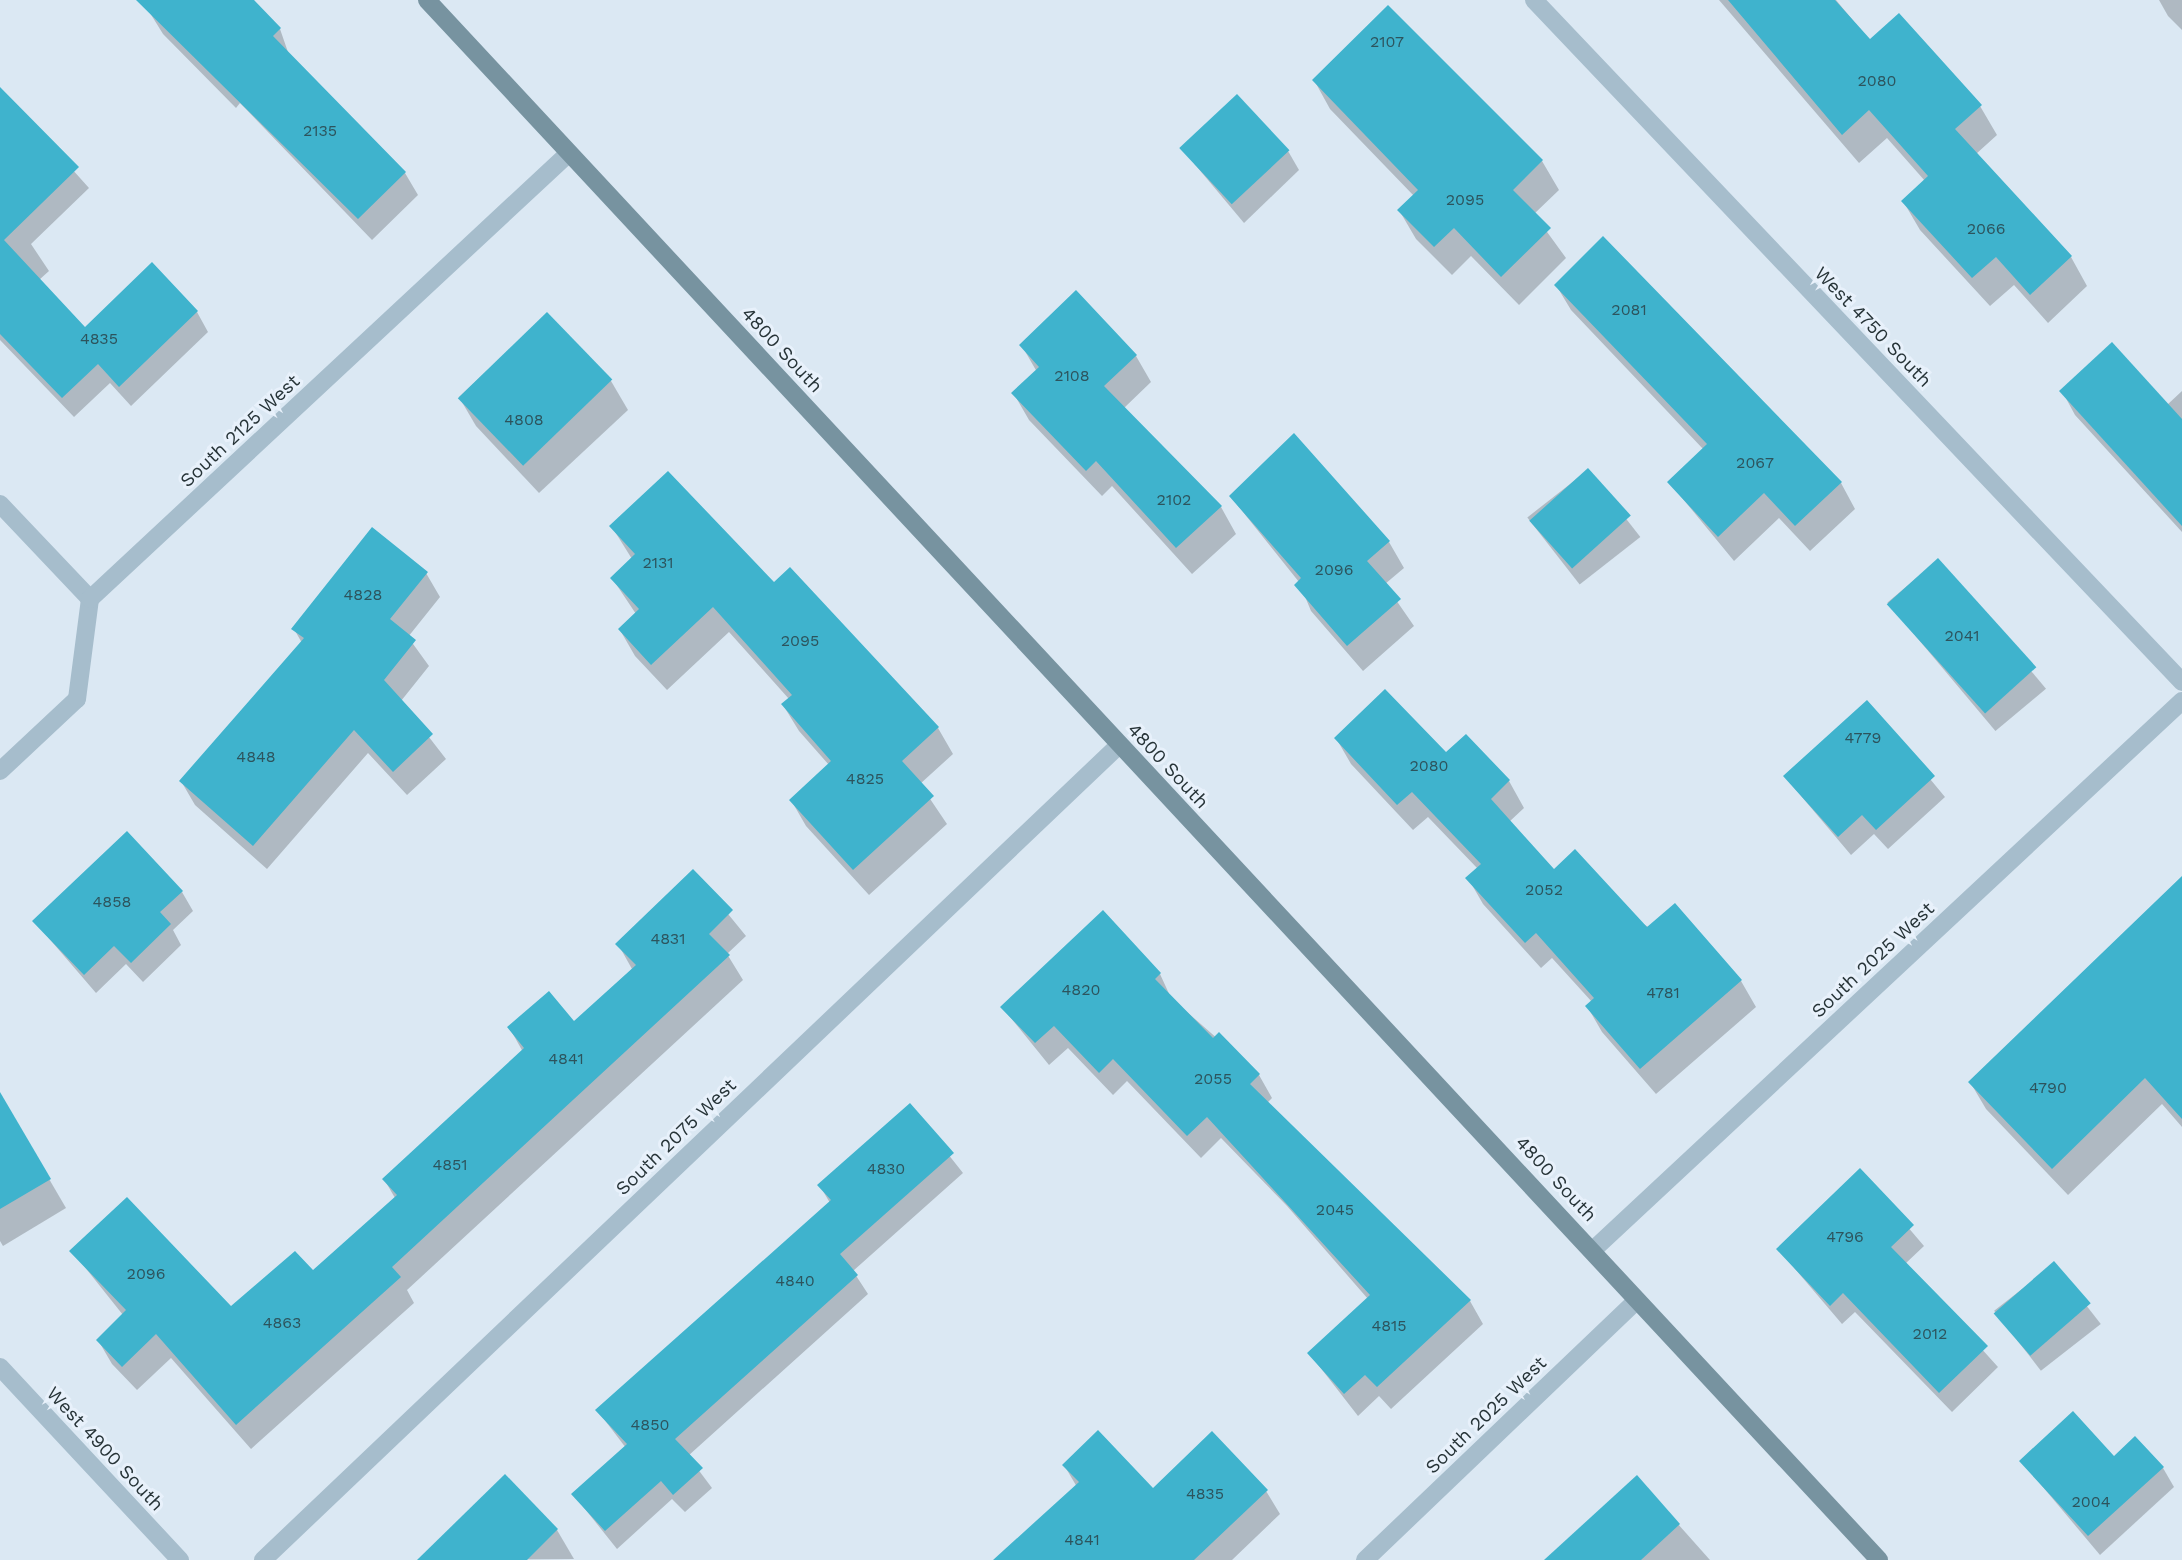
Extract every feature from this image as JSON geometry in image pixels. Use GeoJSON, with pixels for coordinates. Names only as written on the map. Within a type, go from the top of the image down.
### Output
{"type":"FeatureCollection","features":[{"type":"Feature","properties":{"kind":"main road","name":"4800 South"},"geometry":{"type":"LineString","coordinates":[[426,0],[1879,1560]]}},
{"type":"Feature","properties":{"kind":"street","name":"West 4750 South"},"geometry":{"type":"LineString","coordinates":[[1534,0],[2182,682]]}},
{"type":"Feature","properties":{"kind":"street","name":"South 2125 West"},"geometry":{"type":"LineString","coordinates":[[90,599],[569,153]]}},
{"type":"Feature","properties":{"kind":"street"},"geometry":{"type":"LineString","coordinates":[[0,504],[90,599],[77,699],[0,771]]}},
{"type":"Feature","properties":{"kind":"street","name":"South 2025 West"},"geometry":{"type":"LineString","coordinates":[[1593,1250],[2182,701]]}},
{"type":"Feature","properties":{"kind":"street","name":"South 2075 West"},"geometry":{"type":"LineString","coordinates":[[263,1560],[1119,745]]}},
{"type":"Feature","properties":{"kind":"street","name":"South 2025 West"},"geometry":{"type":"LineString","coordinates":[[1365,1560],[1637,1300]]}},
{"type":"Feature","properties":{"kind":"street","name":"West 4900 South"},"geometry":{"type":"LineString","coordinates":[[0,1367],[180,1560]]}},
{"type":"Feature","properties":{"kind":"building"},"geometry":{"type":"Polygon","coordinates":[[[136,0],[254,0],[281,28],[273,36],[406,172],[358,219],[136,0]]]}},
{"type":"Feature","properties":{"kind":"building"},"geometry":{"type":"Polygon","coordinates":[[[1728,0],[1835,0],[1870,39],[1899,13],[1982,105],[1955,129],[2072,256],[2030,295],[1996,257],[1972,278],[1901,201],[1928,176],[1869,110],[1842,135],[1728,0]]]}},
{"type":"Feature","properties":{"kind":"building"},"geometry":{"type":"Polygon","coordinates":[[[1388,5],[1543,160],[1513,190],[1551,228],[1501,277],[1454,228],[1434,247],[1397,210],[1418,190],[1312,80],[1388,5]]]}},
{"type":"Feature","properties":{"kind":"building"},"geometry":{"type":"Polygon","coordinates":[[[0,87],[79,167],[4,240],[85,327],[152,262],[198,311],[119,387],[98,364],[62,398],[0,334],[0,87]]]}},
{"type":"Feature","properties":{"kind":"building"},"geometry":{"type":"Polygon","coordinates":[[[1237,94],[1290,150],[1232,204],[1179,148],[1237,94]]]}},
{"type":"Feature","properties":{"kind":"building"},"geometry":{"type":"Polygon","coordinates":[[[1603,236],[1842,482],[1795,526],[1764,493],[1718,537],[1667,482],[1707,444],[1554,285],[1603,236]]]}},
{"type":"Feature","properties":{"kind":"building"},"geometry":{"type":"Polygon","coordinates":[[[1076,290],[1137,355],[1104,386],[1222,506],[1176,548],[1096,461],[1086,471],[1011,393],[1039,367],[1019,345],[1076,290]]]}},
{"type":"Feature","properties":{"kind":"building"},"geometry":{"type":"Polygon","coordinates":[[[547,312],[612,380],[523,466],[458,398],[547,312]]]}},
{"type":"Feature","properties":{"kind":"building"},"geometry":{"type":"Polygon","coordinates":[[[2112,342],[2182,419],[2182,526],[2059,391],[2112,342]]]}},
{"type":"Feature","properties":{"kind":"building"},"geometry":{"type":"Polygon","coordinates":[[[1294,433],[1390,541],[1367,561],[1401,599],[1347,646],[1294,585],[1301,578],[1229,496],[1294,433]]]}},
{"type":"Feature","properties":{"kind":"building"},"geometry":{"type":"Polygon","coordinates":[[[1588,468],[1631,516],[1572,568],[1529,521],[1588,468]]]}},
{"type":"Feature","properties":{"kind":"building"},"geometry":{"type":"Polygon","coordinates":[[[668,471],[774,582],[790,567],[939,727],[902,761],[934,796],[853,870],[789,800],[831,761],[781,704],[792,695],[713,607],[651,665],[618,629],[639,609],[610,578],[635,554],[609,526],[668,471]]]}},
{"type":"Feature","properties":{"kind":"building"},"geometry":{"type":"Polygon","coordinates":[[[372,527],[428,572],[390,619],[416,640],[384,680],[433,734],[393,772],[354,730],[253,846],[179,781],[304,638],[291,629],[372,527]]]}},
{"type":"Feature","properties":{"kind":"building"},"geometry":{"type":"Polygon","coordinates":[[[1938,558],[2036,667],[1985,713],[1887,604],[1938,558]]]}},
{"type":"Feature","properties":{"kind":"building"},"geometry":{"type":"Polygon","coordinates":[[[1385,689],[1446,752],[1466,734],[1510,780],[1491,799],[1554,869],[1575,849],[1647,927],[1675,903],[1742,980],[1640,1069],[1585,1006],[1594,998],[1536,933],[1525,943],[1465,878],[1481,864],[1412,792],[1397,805],[1334,738],[1385,689]]]}},
{"type":"Feature","properties":{"kind":"building"},"geometry":{"type":"Polygon","coordinates":[[[1867,700],[1935,776],[1876,830],[1862,815],[1838,837],[1783,776],[1867,700]]]}},
{"type":"Feature","properties":{"kind":"building"},"geometry":{"type":"Polygon","coordinates":[[[127,831],[183,891],[160,912],[171,924],[131,963],[114,946],[84,975],[32,921],[127,831]]]}},
{"type":"Feature","properties":{"kind":"building"},"geometry":{"type":"Polygon","coordinates":[[[693,869],[733,910],[709,934],[730,955],[392,1267],[401,1277],[236,1425],[156,1334],[122,1367],[96,1340],[126,1310],[69,1251],[127,1197],[231,1306],[295,1251],[313,1270],[397,1195],[382,1179],[524,1048],[507,1027],[549,991],[574,1021],[636,965],[615,944],[693,869]]]}},
{"type":"Feature","properties":{"kind":"building"},"geometry":{"type":"Polygon","coordinates":[[[2182,876],[2182,1119],[2145,1078],[2052,1169],[1968,1082],[2182,876]]]}},
{"type":"Feature","properties":{"kind":"building"},"geometry":{"type":"Polygon","coordinates":[[[1103,910],[1161,973],[1155,979],[1213,1038],[1219,1032],[1260,1074],[1250,1084],[1471,1300],[1377,1387],[1365,1375],[1344,1394],[1307,1353],[1370,1295],[1207,1117],[1187,1136],[1113,1059],[1099,1073],[1054,1026],[1035,1043],[1000,1007],[1103,910]]]}},
{"type":"Feature","properties":{"kind":"building"},"geometry":{"type":"Polygon","coordinates":[[[0,1092],[51,1179],[0,1209],[0,1092]]]}},
{"type":"Feature","properties":{"kind":"building"},"geometry":{"type":"Polygon","coordinates":[[[910,1103],[954,1153],[840,1254],[858,1275],[675,1439],[703,1468],[673,1495],[661,1481],[605,1531],[571,1494],[627,1444],[595,1410],[831,1200],[817,1185],[910,1103]]]}},
{"type":"Feature","properties":{"kind":"building"},"geometry":{"type":"Polygon","coordinates":[[[1860,1168],[1914,1225],[1891,1247],[1988,1346],[1939,1393],[1843,1293],[1830,1306],[1776,1249],[1860,1168]]]}},
{"type":"Feature","properties":{"kind":"building"},"geometry":{"type":"Polygon","coordinates":[[[2054,1261],[2091,1303],[2030,1356],[1994,1313],[2054,1261]]]}},
{"type":"Feature","properties":{"kind":"building"},"geometry":{"type":"Polygon","coordinates":[[[2073,1411],[2114,1456],[2135,1436],[2164,1467],[2088,1536],[2019,1461],[2073,1411]]]}},
{"type":"Feature","properties":{"kind":"building"},"geometry":{"type":"Polygon","coordinates":[[[1098,1430],[1153,1488],[1212,1431],[1268,1490],[1194,1560],[993,1560],[1079,1482],[1062,1465],[1098,1430]]]}},
{"type":"Feature","properties":{"kind":"building"},"geometry":{"type":"Polygon","coordinates":[[[505,1474],[558,1529],[527,1560],[417,1560],[505,1474]]]}},
{"type":"Feature","properties":{"kind":"building"},"geometry":{"type":"Polygon","coordinates":[[[1637,1475],[1680,1524],[1641,1560],[1544,1560],[1637,1475]]]}}]}
